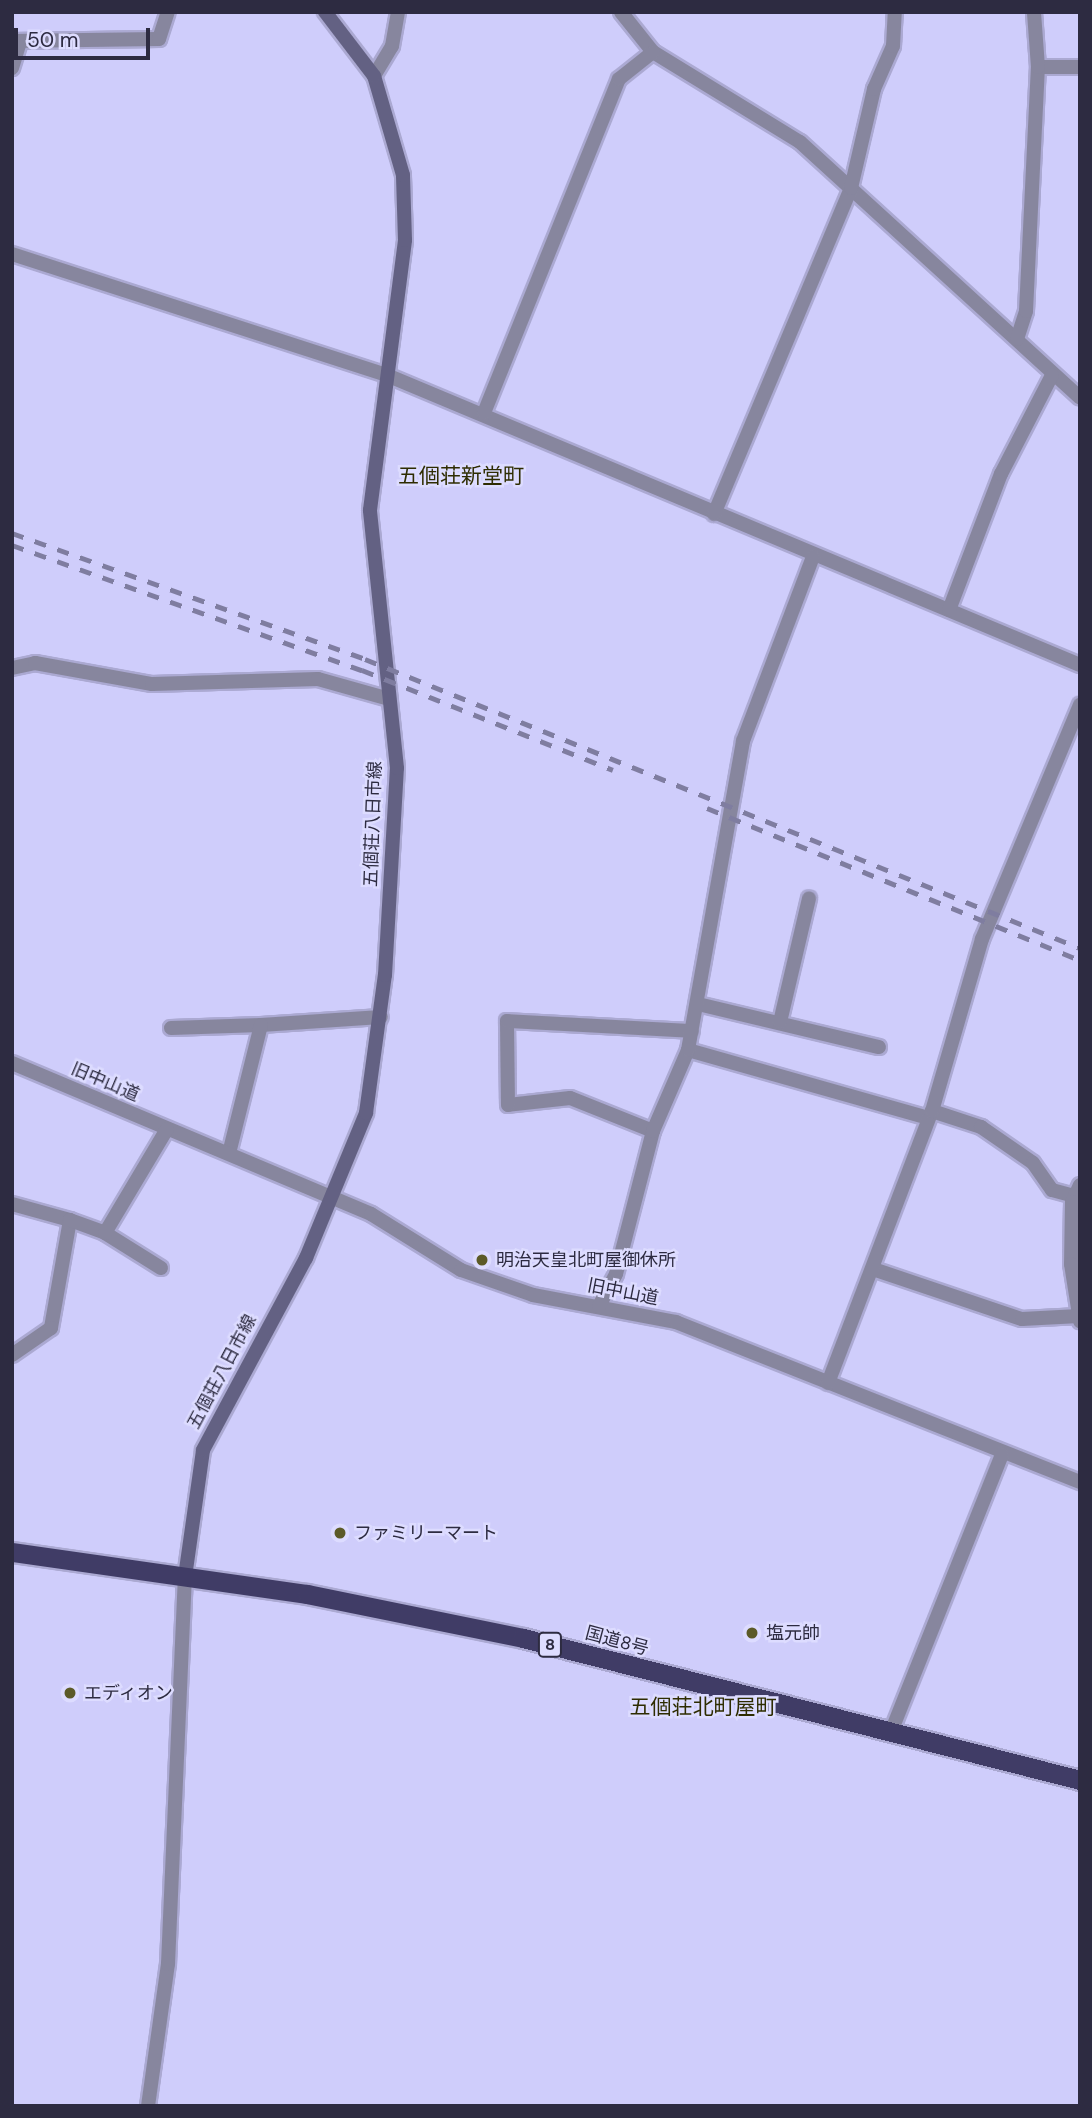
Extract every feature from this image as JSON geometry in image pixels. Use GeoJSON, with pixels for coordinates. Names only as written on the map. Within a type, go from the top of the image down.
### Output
{"type":"FeatureCollection","features":[{"type":"Feature","properties":{"kind":"highway","name":"国道8号"},"geometry":{"type":"LineString","coordinates":[[12,1552],[185,1577],[523,1638],[1080,1780]]}},
{"type":"Feature","properties":{"kind":"main road","name":"五個荘八日市線"},"geometry":{"type":"LineString","coordinates":[[185,1577],[203,1450],[333,1200],[366,1113],[381,1017],[397,768],[370,544],[405,240],[403,175],[374,76],[325,12]]}},
{"type":"Feature","properties":{"kind":"street"},"geometry":{"type":"LineString","coordinates":[[12,68],[16,41],[159,40],[168,12]]}},
{"type":"Feature","properties":{"kind":"street"},"geometry":{"type":"LineString","coordinates":[[374,76],[392,46],[398,12]]}},
{"type":"Feature","properties":{"kind":"street"},"geometry":{"type":"LineString","coordinates":[[621,12],[653,52],[800,142],[1080,398]]}},
{"type":"Feature","properties":{"kind":"street"},"geometry":{"type":"LineString","coordinates":[[714,514],[852,188],[874,89],[893,46],[895,12]]}},
{"type":"Feature","properties":{"kind":"street"},"geometry":{"type":"LineString","coordinates":[[1017,339],[1026,311],[1038,67],[1034,12]]}},
{"type":"Feature","properties":{"kind":"street"},"geometry":{"type":"LineString","coordinates":[[484,413],[619,79],[653,52]]}},
{"type":"Feature","properties":{"kind":"street"},"geometry":{"type":"LineString","coordinates":[[1038,67],[1080,67]]}},
{"type":"Feature","properties":{"kind":"street"},"geometry":{"type":"LineString","coordinates":[[12,254],[390,376],[484,413],[813,557],[1080,665]]}},
{"type":"Feature","properties":{"kind":"street"},"geometry":{"type":"LineString","coordinates":[[949,610],[1000,474],[1052,375]]}},
{"type":"Feature","properties":{"kind":"street"},"geometry":{"type":"LineString","coordinates":[[599,1306],[616,1274],[653,1130],[688,1050],[743,741],[813,557]]}},
{"type":"Feature","properties":{"kind":"street"},"geometry":{"type":"LineString","coordinates":[[12,668],[36,663],[152,684],[318,679],[388,699]]}},
{"type":"Feature","properties":{"kind":"street"},"geometry":{"type":"LineString","coordinates":[[828,1383],[930,1115],[982,939],[1080,705]]}},
{"type":"Feature","properties":{"kind":"street"},"geometry":{"type":"LineString","coordinates":[[780,1022],[809,898]]}},
{"type":"Feature","properties":{"kind":"street"},"geometry":{"type":"LineString","coordinates":[[698,1004],[879,1046]]}},
{"type":"Feature","properties":{"kind":"street"},"geometry":{"type":"LineString","coordinates":[[171,1028],[381,1017]]}},
{"type":"Feature","properties":{"kind":"street"},"geometry":{"type":"LineString","coordinates":[[653,1130],[570,1098],[508,1105],[507,1021],[691,1031]]}},
{"type":"Feature","properties":{"kind":"street"},"geometry":{"type":"LineString","coordinates":[[229,1153],[261,1025]]}},
{"type":"Feature","properties":{"kind":"street"},"geometry":{"type":"LineString","coordinates":[[688,1050],[981,1127],[1032,1163],[1052,1190],[1077,1191],[1079,1318],[1022,1319],[873,1269]]}},
{"type":"Feature","properties":{"kind":"street","name":"旧中山道"},"geometry":{"type":"LineString","coordinates":[[12,1063],[371,1214],[461,1270],[533,1295],[676,1322],[1002,1454],[1080,1482]]}},
{"type":"Feature","properties":{"kind":"street"},"geometry":{"type":"LineString","coordinates":[[105,1233],[167,1129]]}},
{"type":"Feature","properties":{"kind":"street"},"geometry":{"type":"LineString","coordinates":[[12,1204],[105,1233],[161,1268]]}},
{"type":"Feature","properties":{"kind":"street"},"geometry":{"type":"LineString","coordinates":[[12,1355],[51,1328],[70,1220]]}},
{"type":"Feature","properties":{"kind":"street"},"geometry":{"type":"LineString","coordinates":[[891,1732],[1002,1454]]}},
{"type":"Feature","properties":{"kind":"street"},"geometry":{"type":"LineString","coordinates":[[148,2106],[169,1952],[185,1577]]}},
{"type":"Feature","properties":{"kind":"railway"},"geometry":{"type":"LineString","coordinates":[[12,533],[365,659],[1080,948]]}},
{"type":"Feature","properties":{"kind":"railway"},"geometry":{"type":"LineString","coordinates":[[12,545],[362,670],[613,770]]}},
{"type":"Feature","properties":{"kind":"railway"},"geometry":{"type":"LineString","coordinates":[[707,808],[1080,960]]}},
{"type":"Feature","properties":{"kind":"place","name":"明治天皇北町屋御休所"},"geometry":{"type":"Point","coordinates":[482,1260]}},
{"type":"Feature","properties":{"kind":"place","name":"ファミリーマート"},"geometry":{"type":"Point","coordinates":[340,1533]}},
{"type":"Feature","properties":{"kind":"place","name":"塩元帥"},"geometry":{"type":"Point","coordinates":[752,1633]}},
{"type":"Feature","properties":{"kind":"place","name":"エディオン"},"geometry":{"type":"Point","coordinates":[70,1693]}},
{"type":"Feature","properties":{"kind":"district","name":"五個荘新堂町"},"geometry":{"type":"Point","coordinates":[461,476]}},
{"type":"Feature","properties":{"kind":"district","name":"五個荘北町屋町"},"geometry":{"type":"Point","coordinates":[703,1707]}}]}
